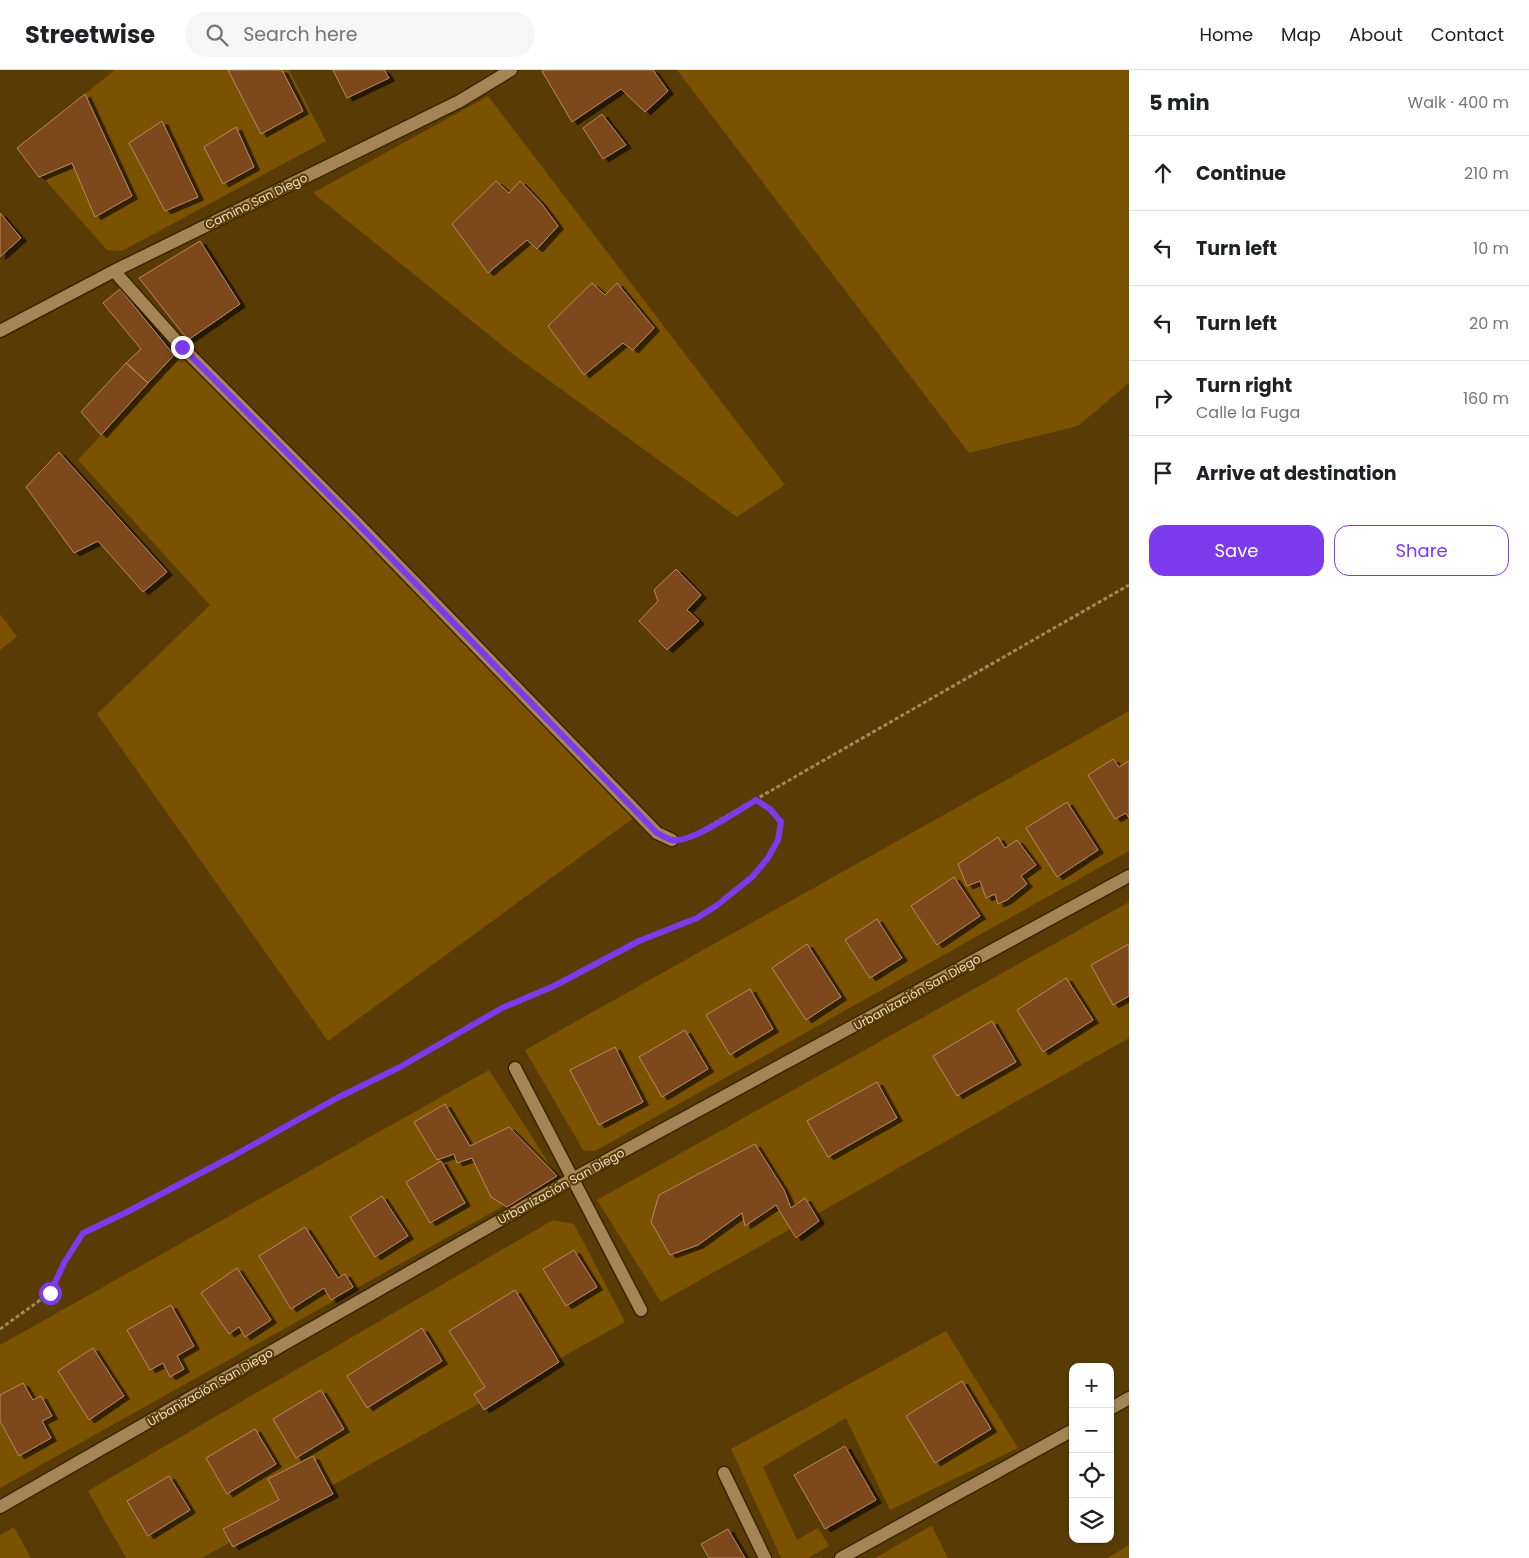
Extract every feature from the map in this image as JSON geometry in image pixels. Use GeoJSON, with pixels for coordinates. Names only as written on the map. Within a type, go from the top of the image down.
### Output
{"type":"FeatureCollection","features":[{"type":"Feature","properties":{"kind":"street","name":"Camino San Diego"},"geometry":{"type":"LineString","coordinates":[[0,331],[114,271],[460,101],[511,70]]}},
{"type":"Feature","properties":{"kind":"street"},"geometry":{"type":"LineString","coordinates":[[114,271],[182,347],[358,524],[657,833],[672,840]]}},
{"type":"Feature","properties":{"kind":"street","name":"Urbanización San Diego"},"geometry":{"type":"LineString","coordinates":[[0,1507],[574,1178],[1129,876]]}},
{"type":"Feature","properties":{"kind":"street"},"geometry":{"type":"LineString","coordinates":[[516,1068],[641,1310]]}},
{"type":"Feature","properties":{"kind":"street"},"geometry":{"type":"LineString","coordinates":[[1112,1408],[1129,1398]]}},
{"type":"Feature","properties":{"kind":"street"},"geometry":{"type":"LineString","coordinates":[[840,1558],[1069,1432]]}},
{"type":"Feature","properties":{"kind":"street"},"geometry":{"type":"LineString","coordinates":[[724,1472],[765,1558]]}},
{"type":"Feature","properties":{"kind":"path"},"geometry":{"type":"LineString","coordinates":[[672,840],[685,839],[704,830],[1129,585]]}},
{"type":"Feature","properties":{"kind":"path"},"geometry":{"type":"LineString","coordinates":[[0,1329],[50,1293],[64,1263],[83,1233],[125,1213],[337,1098],[400,1067],[502,1008],[554,986],[639,941],[697,918],[716,906],[752,877],[768,858],[778,840],[781,822],[770,809],[756,800]]}},
{"type":"Feature","properties":{"kind":"shaded area"},"geometry":{"type":"Polygon","coordinates":[[[115,70],[289,70],[326,141],[122,251],[107,250],[17,148],[115,70]]]}},
{"type":"Feature","properties":{"kind":"shaded area"},"geometry":{"type":"Polygon","coordinates":[[[677,70],[1129,70],[1129,383],[1078,426],[969,453],[677,70]]]}},
{"type":"Feature","properties":{"kind":"shaded area"},"geometry":{"type":"Polygon","coordinates":[[[488,96],[785,485],[737,517],[514,355],[313,193],[488,96]]]}},
{"type":"Feature","properties":{"kind":"shaded area"},"geometry":{"type":"Polygon","coordinates":[[[182,347],[639,814],[328,1041],[97,714],[210,605],[78,460],[182,347]]]}},
{"type":"Feature","properties":{"kind":"shaded area"},"geometry":{"type":"Polygon","coordinates":[[[0,614],[17,637],[0,650],[0,614]]]}},
{"type":"Feature","properties":{"kind":"shaded area"},"geometry":{"type":"Polygon","coordinates":[[[1129,711],[1129,851],[595,1151],[583,1150],[525,1050],[1129,711]]]}},
{"type":"Feature","properties":{"kind":"shaded area"},"geometry":{"type":"Polygon","coordinates":[[[1129,902],[1129,1038],[661,1302],[597,1200],[1129,902]]]}},
{"type":"Feature","properties":{"kind":"shaded area"},"geometry":{"type":"Polygon","coordinates":[[[489,1070],[557,1176],[0,1488],[0,1345],[489,1070]]]}},
{"type":"Feature","properties":{"kind":"shaded area"},"geometry":{"type":"Polygon","coordinates":[[[553,1220],[574,1224],[625,1322],[202,1558],[126,1558],[88,1491],[553,1220]]]}},
{"type":"Feature","properties":{"kind":"shaded area"},"geometry":{"type":"Polygon","coordinates":[[[946,1331],[1018,1448],[890,1510],[846,1418],[763,1467],[797,1540],[818,1528],[829,1546],[808,1558],[781,1558],[731,1449],[946,1331]]]}},
{"type":"Feature","properties":{"kind":"shaded area"},"geometry":{"type":"Polygon","coordinates":[[[931,1526],[948,1558],[875,1558],[931,1526]]]}},
{"type":"Feature","properties":{"kind":"shaded area"},"geometry":{"type":"Polygon","coordinates":[[[14,1527],[31,1558],[0,1558],[0,1535],[14,1527]]]}},
{"type":"Feature","properties":{"kind":"shaded area"},"geometry":{"type":"Polygon","coordinates":[[[1129,1545],[1129,1558],[1107,1558],[1129,1545]]]}},
{"type":"Feature","properties":{"kind":"building"},"geometry":{"type":"Polygon","coordinates":[[[228,70],[282,70],[303,111],[261,134],[228,70]]]}},
{"type":"Feature","properties":{"kind":"building"},"geometry":{"type":"Polygon","coordinates":[[[333,70],[384,70],[389,78],[347,98],[333,70]]]}},
{"type":"Feature","properties":{"kind":"building"},"geometry":{"type":"Polygon","coordinates":[[[653,70],[668,91],[645,112],[621,89],[572,122],[542,71],[653,70]]]}},
{"type":"Feature","properties":{"kind":"building"},"geometry":{"type":"Polygon","coordinates":[[[85,94],[132,196],[95,217],[72,163],[39,177],[17,148],[85,94]]]}},
{"type":"Feature","properties":{"kind":"building"},"geometry":{"type":"Polygon","coordinates":[[[602,114],[626,145],[603,159],[583,128],[602,114]]]}},
{"type":"Feature","properties":{"kind":"building"},"geometry":{"type":"Polygon","coordinates":[[[162,121],[198,197],[165,211],[129,143],[162,121]]]}},
{"type":"Feature","properties":{"kind":"building"},"geometry":{"type":"Polygon","coordinates":[[[236,127],[254,167],[223,184],[204,147],[236,127]]]}},
{"type":"Feature","properties":{"kind":"building"},"geometry":{"type":"Polygon","coordinates":[[[496,181],[509,193],[520,181],[541,203],[558,226],[537,249],[527,240],[488,273],[452,224],[496,181]]]}},
{"type":"Feature","properties":{"kind":"building"},"geometry":{"type":"Polygon","coordinates":[[[0,213],[21,238],[0,257],[0,213]]]}},
{"type":"Feature","properties":{"kind":"building"},"geometry":{"type":"Polygon","coordinates":[[[200,241],[240,304],[188,340],[139,278],[200,241]]]}},
{"type":"Feature","properties":{"kind":"building"},"geometry":{"type":"Polygon","coordinates":[[[592,283],[605,295],[617,283],[654,328],[633,350],[623,343],[584,375],[548,326],[592,283]]]}},
{"type":"Feature","properties":{"kind":"building"},"geometry":{"type":"Polygon","coordinates":[[[120,289],[174,355],[148,383],[126,363],[141,349],[103,303],[120,289]]]}},
{"type":"Feature","properties":{"kind":"building"},"geometry":{"type":"Polygon","coordinates":[[[126,363],[148,383],[101,435],[81,412],[126,363]]]}},
{"type":"Feature","properties":{"kind":"building"},"geometry":{"type":"Polygon","coordinates":[[[59,452],[167,572],[143,592],[98,541],[74,553],[26,487],[59,452]]]}},
{"type":"Feature","properties":{"kind":"building"},"geometry":{"type":"Polygon","coordinates":[[[676,569],[701,595],[687,610],[699,621],[667,650],[639,621],[658,601],[654,590],[676,569]]]}},
{"type":"Feature","properties":{"kind":"building"},"geometry":{"type":"Polygon","coordinates":[[[1113,759],[1119,767],[1129,761],[1129,818],[1126,813],[1115,819],[1088,775],[1113,759]]]}},
{"type":"Feature","properties":{"kind":"building"},"geometry":{"type":"Polygon","coordinates":[[[1067,802],[1098,850],[1057,877],[1026,828],[1067,802]]]}},
{"type":"Feature","properties":{"kind":"building"},"geometry":{"type":"Polygon","coordinates":[[[998,837],[1005,848],[1017,840],[1036,865],[1021,876],[1027,884],[1007,900],[998,904],[995,894],[986,898],[980,881],[967,886],[958,864],[998,837]]]}},
{"type":"Feature","properties":{"kind":"building"},"geometry":{"type":"Polygon","coordinates":[[[954,877],[980,916],[937,945],[911,906],[954,877]]]}},
{"type":"Feature","properties":{"kind":"building"},"geometry":{"type":"Polygon","coordinates":[[[877,919],[902,958],[870,978],[845,940],[877,919]]]}},
{"type":"Feature","properties":{"kind":"building"},"geometry":{"type":"Polygon","coordinates":[[[807,944],[841,997],[806,1020],[772,968],[807,944]]]}},
{"type":"Feature","properties":{"kind":"building"},"geometry":{"type":"Polygon","coordinates":[[[1129,944],[1129,996],[1113,1005],[1091,965],[1129,944]]]}},
{"type":"Feature","properties":{"kind":"building"},"geometry":{"type":"Polygon","coordinates":[[[1066,978],[1093,1020],[1043,1052],[1017,1010],[1066,978]]]}},
{"type":"Feature","properties":{"kind":"building"},"geometry":{"type":"Polygon","coordinates":[[[750,989],[773,1029],[730,1055],[706,1015],[750,989]]]}},
{"type":"Feature","properties":{"kind":"building"},"geometry":{"type":"Polygon","coordinates":[[[992,1021],[1016,1062],[957,1096],[933,1056],[992,1021]]]}},
{"type":"Feature","properties":{"kind":"building"},"geometry":{"type":"Polygon","coordinates":[[[685,1030],[708,1069],[662,1097],[639,1057],[685,1030]]]}},
{"type":"Feature","properties":{"kind":"building"},"geometry":{"type":"Polygon","coordinates":[[[615,1047],[643,1102],[599,1125],[570,1070],[615,1047]]]}},
{"type":"Feature","properties":{"kind":"building"},"geometry":{"type":"Polygon","coordinates":[[[877,1082],[897,1118],[828,1157],[807,1121],[877,1082]]]}},
{"type":"Feature","properties":{"kind":"building"},"geometry":{"type":"Polygon","coordinates":[[[445,1104],[470,1146],[509,1127],[557,1176],[507,1207],[491,1197],[472,1158],[457,1163],[454,1154],[437,1160],[414,1122],[445,1104]]]}},
{"type":"Feature","properties":{"kind":"building"},"geometry":{"type":"Polygon","coordinates":[[[755,1144],[784,1190],[791,1208],[805,1198],[819,1221],[796,1238],[776,1205],[745,1226],[742,1213],[698,1245],[670,1255],[651,1222],[659,1195],[755,1144]]]}},
{"type":"Feature","properties":{"kind":"building"},"geometry":{"type":"Polygon","coordinates":[[[441,1161],[465,1203],[430,1223],[406,1182],[441,1161]]]}},
{"type":"Feature","properties":{"kind":"building"},"geometry":{"type":"Polygon","coordinates":[[[382,1196],[408,1236],[375,1257],[350,1217],[382,1196]]]}},
{"type":"Feature","properties":{"kind":"building"},"geometry":{"type":"Polygon","coordinates":[[[305,1227],[338,1278],[345,1274],[353,1287],[331,1300],[324,1288],[291,1309],[259,1256],[305,1227]]]}},
{"type":"Feature","properties":{"kind":"building"},"geometry":{"type":"Polygon","coordinates":[[[574,1250],[597,1287],[566,1306],[543,1269],[574,1250]]]}},
{"type":"Feature","properties":{"kind":"building"},"geometry":{"type":"Polygon","coordinates":[[[237,1268],[271,1320],[245,1337],[239,1327],[229,1334],[201,1293],[237,1268]]]}},
{"type":"Feature","properties":{"kind":"building"},"geometry":{"type":"Polygon","coordinates":[[[515,1290],[559,1362],[484,1410],[474,1394],[485,1387],[449,1331],[515,1290]]]}},
{"type":"Feature","properties":{"kind":"building"},"geometry":{"type":"Polygon","coordinates":[[[171,1305],[194,1346],[177,1356],[184,1369],[170,1377],[163,1363],[150,1370],[127,1330],[171,1305]]]}},
{"type":"Feature","properties":{"kind":"building"},"geometry":{"type":"Polygon","coordinates":[[[422,1328],[442,1361],[367,1408],[347,1376],[422,1328]]]}},
{"type":"Feature","properties":{"kind":"building"},"geometry":{"type":"Polygon","coordinates":[[[93,1348],[124,1396],[89,1420],[58,1371],[93,1348]]]}},
{"type":"Feature","properties":{"kind":"building"},"geometry":{"type":"Polygon","coordinates":[[[962,1381],[991,1429],[935,1463],[906,1416],[962,1381]]]}},
{"type":"Feature","properties":{"kind":"building"},"geometry":{"type":"Polygon","coordinates":[[[23,1383],[33,1400],[41,1396],[52,1416],[42,1421],[51,1438],[19,1456],[0,1421],[0,1395],[23,1383]]]}},
{"type":"Feature","properties":{"kind":"building"},"geometry":{"type":"Polygon","coordinates":[[[321,1390],[344,1429],[296,1458],[273,1419],[321,1390]]]}},
{"type":"Feature","properties":{"kind":"building"},"geometry":{"type":"Polygon","coordinates":[[[255,1429],[276,1464],[227,1494],[206,1458],[255,1429]]]}},
{"type":"Feature","properties":{"kind":"building"},"geometry":{"type":"Polygon","coordinates":[[[845,1446],[876,1500],[825,1529],[794,1475],[845,1446]]]}},
{"type":"Feature","properties":{"kind":"building"},"geometry":{"type":"Polygon","coordinates":[[[313,1456],[333,1494],[233,1547],[223,1529],[279,1500],[268,1479],[313,1456]]]}},
{"type":"Feature","properties":{"kind":"building"},"geometry":{"type":"Polygon","coordinates":[[[169,1476],[190,1510],[148,1536],[127,1501],[169,1476]]]}},
{"type":"Feature","properties":{"kind":"building"},"geometry":{"type":"Polygon","coordinates":[[[728,1529],[745,1558],[709,1558],[701,1544],[728,1529]]]}},
{"type":"Feature","properties":{"kind":"route"},"geometry":{"type":"LineString","coordinates":[[50,1293],[64,1263],[83,1233],[125,1213],[337,1098],[400,1067],[502,1008],[554,986],[639,941],[697,918],[716,906],[752,877],[768,858],[778,840],[781,822],[770,809],[756,800],[685,839],[672,840],[657,833],[358,524],[182,347]]}}]}
